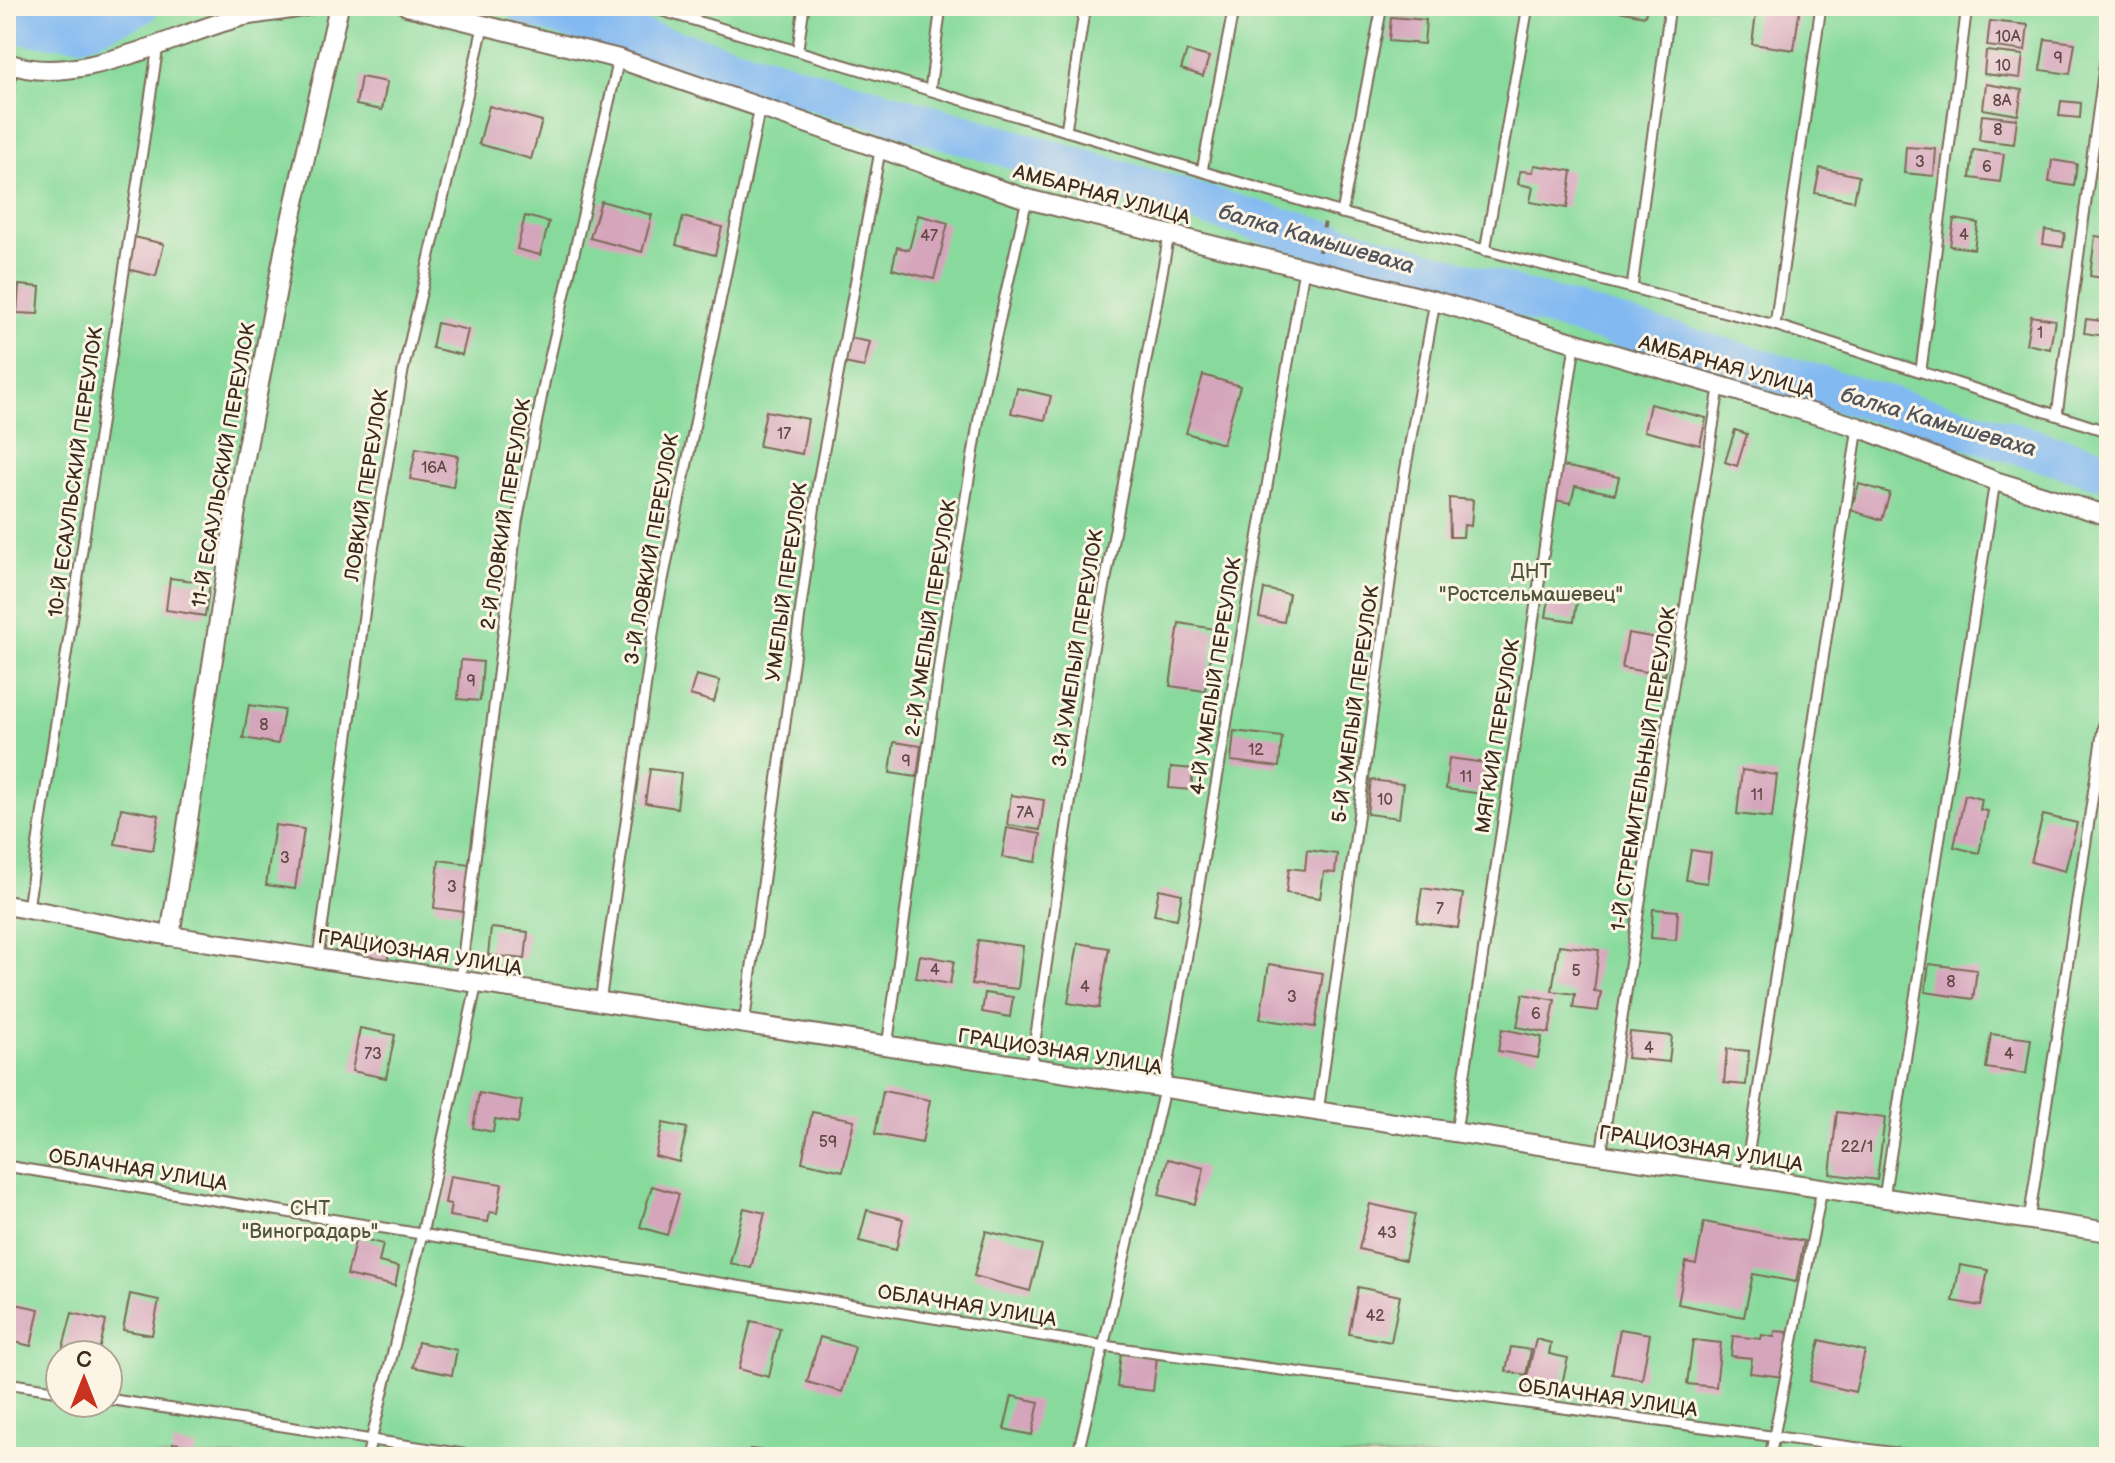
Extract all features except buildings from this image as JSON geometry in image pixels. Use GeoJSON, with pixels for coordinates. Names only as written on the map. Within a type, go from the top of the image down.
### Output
{"type":"FeatureCollection","features":[{"type":"Feature","properties":{"kind":"street"},"geometry":{"type":"LineString","coordinates":[[10,64],[60,70],[87,67],[242,17],[307,6]]}},
{"type":"Feature","properties":{"kind":"street","name":"11-Й ЕСАУЛЬСКИЙ ПЕРЕУЛОК"},"geometry":{"type":"LineString","coordinates":[[170,936],[241,478],[285,247],[339,6]]}},
{"type":"Feature","properties":{"kind":"street","name":"АМБАРНАЯ УЛИЦА"},"geometry":{"type":"LineString","coordinates":[[407,6],[619,59],[881,146],[1027,199],[1435,301],[1858,427],[1995,481],[2109,516]]}},
{"type":"Feature","properties":{"kind":"street","name":"ГРАЦИОЗНАЯ УЛИЦА"},"geometry":{"type":"LineString","coordinates":[[6,905],[170,936],[2109,1232]]}},
{"type":"Feature","properties":{"kind":"lane"},"geometry":{"type":"LineString","coordinates":[[647,6],[798,48],[1342,213],[1775,325],[2109,432]]}},
{"type":"Feature","properties":{"kind":"lane"},"geometry":{"type":"LineString","coordinates":[[798,48],[804,6]]}},
{"type":"Feature","properties":{"kind":"lane"},"geometry":{"type":"LineString","coordinates":[[930,90],[941,6]]}},
{"type":"Feature","properties":{"kind":"lane"},"geometry":{"type":"LineString","coordinates":[[1066,131],[1085,6]]}},
{"type":"Feature","properties":{"kind":"lane"},"geometry":{"type":"LineString","coordinates":[[1202,171],[1234,6]]}},
{"type":"Feature","properties":{"kind":"lane"},"geometry":{"type":"LineString","coordinates":[[1342,213],[1382,6]]}},
{"type":"Feature","properties":{"kind":"lane"},"geometry":{"type":"LineString","coordinates":[[1485,251],[1528,6]]}},
{"type":"Feature","properties":{"kind":"lane"},"geometry":{"type":"LineString","coordinates":[[1632,288],[1670,6]]}},
{"type":"Feature","properties":{"kind":"lane"},"geometry":{"type":"LineString","coordinates":[[1775,325],[1821,6]]}},
{"type":"Feature","properties":{"kind":"lane"},"geometry":{"type":"LineString","coordinates":[[1921,370],[1967,6]]}},
{"type":"Feature","properties":{"kind":"lane","name":"ЛОВКИЙ ПЕРЕУЛОК"},"geometry":{"type":"LineString","coordinates":[[318,958],[372,556],[403,371],[484,23]]}},
{"type":"Feature","properties":{"kind":"lane"},"geometry":{"type":"LineString","coordinates":[[2057,415],[2109,31]]}},
{"type":"Feature","properties":{"kind":"lane","name":"10-Й ЕСАУЛЬСКИЙ ПЕРЕУЛОК"},"geometry":{"type":"LineString","coordinates":[[28,908],[159,42]]}},
{"type":"Feature","properties":{"kind":"lane","name":"2-Й ЛОВКИЙ ПЕРЕУЛОК"},"geometry":{"type":"LineString","coordinates":[[367,1457],[422,1234],[468,982],[517,522],[545,379],[619,59]]}},
{"type":"Feature","properties":{"kind":"lane"},"geometry":{"type":"LineString","coordinates":[[6,109],[10,64]]}},
{"type":"Feature","properties":{"kind":"lane","name":"3-Й ЛОВКИЙ ПЕРЕУЛОК"},"geometry":{"type":"LineString","coordinates":[[600,1002],[656,614],[760,107]]}},
{"type":"Feature","properties":{"kind":"lane","name":"УМЕЛЫЙ ПЕРЕУЛОК"},"geometry":{"type":"LineString","coordinates":[[743,1024],[818,482],[881,146]]}},
{"type":"Feature","properties":{"kind":"lane","name":"2-Й УМЕЛЫЙ ПЕРЕУЛОК"},"geometry":{"type":"LineString","coordinates":[[887,1047],[951,591],[983,394],[1027,199]]}},
{"type":"Feature","properties":{"kind":"lane","name":"3-Й УМЕЛЫЙ ПЕРЕУЛОК"},"geometry":{"type":"LineString","coordinates":[[1031,1069],[1092,655],[1169,235]]}},
{"type":"Feature","properties":{"kind":"lane","name":"4-Й УМЕЛЫЙ ПЕРЕУЛОК"},"geometry":{"type":"LineString","coordinates":[[1077,1457],[1164,1090],[1310,269]]}},
{"type":"Feature","properties":{"kind":"lane","name":"5-Й УМЕЛЫЙ ПЕРЕУЛОК"},"geometry":{"type":"LineString","coordinates":[[1318,1113],[1405,472],[1435,301]]}},
{"type":"Feature","properties":{"kind":"lane","name":"МЯГКИЙ ПЕРЕУЛОК"},"geometry":{"type":"LineString","coordinates":[[1456,1133],[1575,345]]}},
{"type":"Feature","properties":{"kind":"lane","name":"1-Й СТРЕМИТЕЛЬНЫЙ ПЕРЕУЛОК"},"geometry":{"type":"LineString","coordinates":[[1601,1155],[1719,388]]}},
{"type":"Feature","properties":{"kind":"lane"},"geometry":{"type":"LineString","coordinates":[[1745,1177],[1858,427]]}},
{"type":"Feature","properties":{"kind":"lane"},"geometry":{"type":"LineString","coordinates":[[1884,1198],[1995,481]]}},
{"type":"Feature","properties":{"kind":"lane"},"geometry":{"type":"LineString","coordinates":[[2029,1220],[2109,688]]}},
{"type":"Feature","properties":{"kind":"lane","name":"ОБЛАЧНАЯ УЛИЦА"},"geometry":{"type":"LineString","coordinates":[[6,1166],[1104,1346],[1925,1457]]}},
{"type":"Feature","properties":{"kind":"lane"},"geometry":{"type":"LineString","coordinates":[[1770,1457],[1822,1189]]}},
{"type":"Feature","properties":{"kind":"lane"},"geometry":{"type":"LineString","coordinates":[[6,1383],[44,1389]]}},
{"type":"Feature","properties":{"kind":"lane"},"geometry":{"type":"LineString","coordinates":[[124,1402],[482,1457]]}},
{"type":"Feature","properties":{"kind":"path"},"geometry":{"type":"LineString","coordinates":[[1310,269],[1328,207]]}},
{"type":"Feature","properties":{"kind":"green space","name":"ДНТ \"Ростсельмашевец\""},"geometry":{"type":"Polygon","coordinates":[[[6,6],[2109,6],[2109,1457],[6,1457],[6,6]]]}},
{"type":"Feature","properties":{"kind":"waterway","name":"балка Камышеваха"},"geometry":{"type":"LineString","coordinates":[[6,19],[30,26],[83,28],[138,6]]}},
{"type":"Feature","properties":{"kind":"waterway","name":"балка Камышеваха"},"geometry":{"type":"LineString","coordinates":[[526,6],[2109,471]]}},
{"type":"Feature","properties":{"kind":"park label","name":"СНТ \"Виноградарь\""},"geometry":{"type":"Point","coordinates":[310,1220]}}]}
